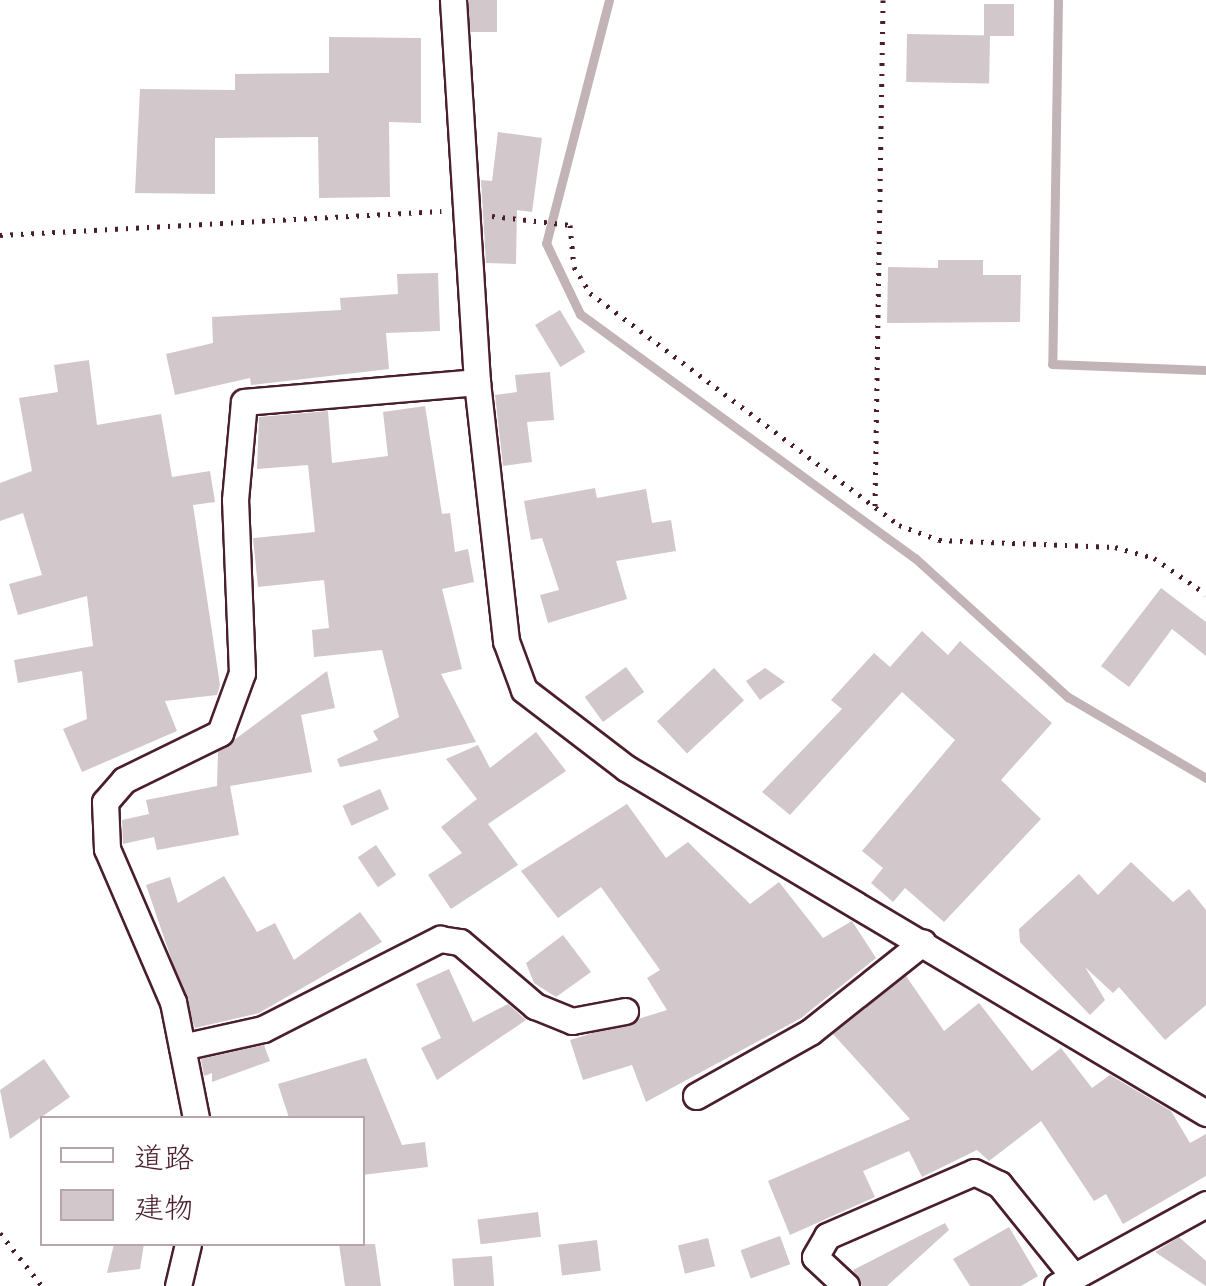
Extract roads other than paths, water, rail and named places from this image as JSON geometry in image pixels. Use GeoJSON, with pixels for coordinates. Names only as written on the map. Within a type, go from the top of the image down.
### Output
{"type":"FeatureCollection","features":[{"type":"Feature","properties":{"kind":"street"},"geometry":{"type":"LineString","coordinates":[[453,0],[476,382],[506,641],[524,690],[626,768],[1206,1114]]}},
{"type":"Feature","properties":{"kind":"street"},"geometry":{"type":"LineString","coordinates":[[196,1116],[174,1002],[107,850],[106,802],[124,780],[220,733],[242,673],[235,500],[244,402],[476,382]]}},
{"type":"Feature","properties":{"kind":"street"},"geometry":{"type":"LineString","coordinates":[[182,1047],[262,1029],[440,939],[460,942],[536,1006],[572,1021],[625,1011]]}},
{"type":"Feature","properties":{"kind":"street"},"geometry":{"type":"LineString","coordinates":[[696,1096],[810,1032],[923,942]]}},
{"type":"Feature","properties":{"kind":"street"},"geometry":{"type":"LineString","coordinates":[[846,1286],[815,1257],[827,1236],[974,1172],[999,1184],[1066,1281],[1206,1204]]}},
{"type":"Feature","properties":{"kind":"street"},"geometry":{"type":"LineString","coordinates":[[178,1286],[188,1246]]}},
{"type":"Feature","properties":{"kind":"waterway"},"geometry":{"type":"LineString","coordinates":[[609,0],[546,243],[580,314],[915,558],[1068,697],[1206,778]]}},
{"type":"Feature","properties":{"kind":"waterway"},"geometry":{"type":"LineString","coordinates":[[1058,0],[1052,364],[1206,370]]}}]}
